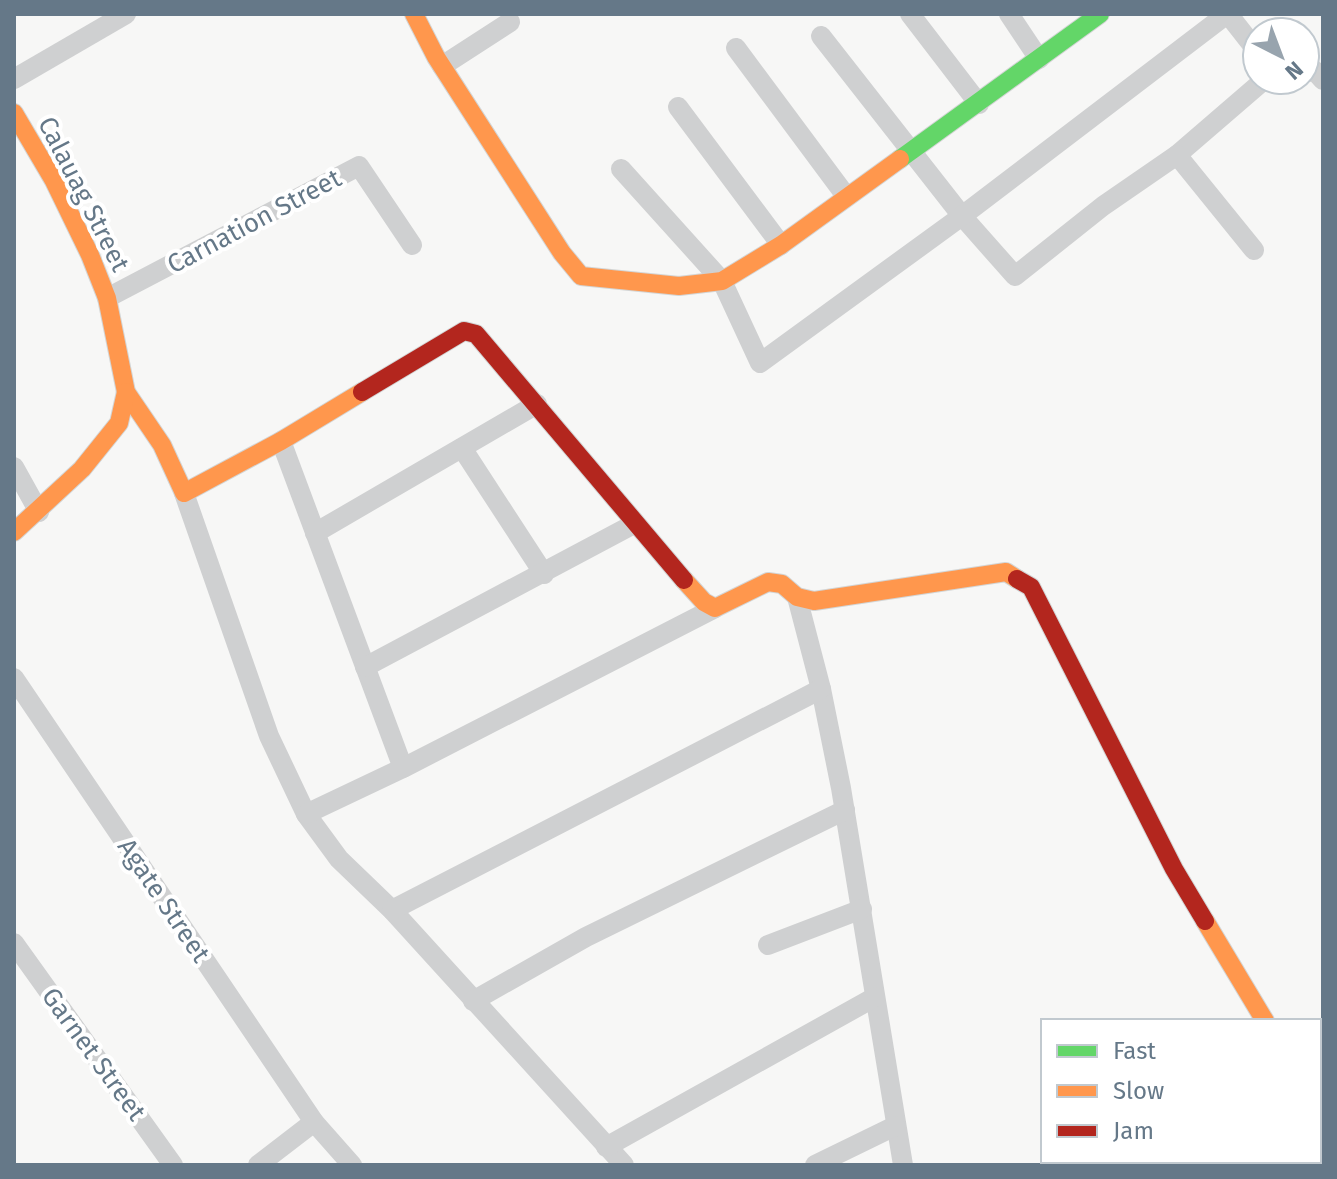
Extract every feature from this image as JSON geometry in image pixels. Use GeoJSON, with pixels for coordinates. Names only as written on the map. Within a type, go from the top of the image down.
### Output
{"type":"FeatureCollection","features":[{"type":"Feature","properties":{"kind":"street"},"geometry":{"type":"LineString","coordinates":[[14,79],[126,14]]}},
{"type":"Feature","properties":{"kind":"street"},"geometry":{"type":"LineString","coordinates":[[414,14],[442,66],[562,253],[581,276],[679,286],[722,281],[781,245],[1100,14]]}},
{"type":"Feature","properties":{"kind":"street"},"geometry":{"type":"LineString","coordinates":[[910,14],[979,104]]}},
{"type":"Feature","properties":{"kind":"street"},"geometry":{"type":"LineString","coordinates":[[1009,14],[1039,59]]}},
{"type":"Feature","properties":{"kind":"street"},"geometry":{"type":"LineString","coordinates":[[621,169],[722,281],[760,363],[962,216],[1227,14],[1241,31]]}},
{"type":"Feature","properties":{"kind":"street"},"geometry":{"type":"LineString","coordinates":[[442,66],[510,22]]}},
{"type":"Feature","properties":{"kind":"street"},"geometry":{"type":"LineString","coordinates":[[821,36],[962,216],[1015,276],[1103,206],[1177,155],[1245,96]]}},
{"type":"Feature","properties":{"kind":"street"},"geometry":{"type":"LineString","coordinates":[[736,48],[846,196]]}},
{"type":"Feature","properties":{"kind":"street"},"geometry":{"type":"LineString","coordinates":[[678,107],[781,245]]}},
{"type":"Feature","properties":{"kind":"street","name":"Calauag Street"},"geometry":{"type":"LineString","coordinates":[[14,113],[54,181],[90,255],[107,298],[126,392]]}},
{"type":"Feature","properties":{"kind":"street"},"geometry":{"type":"LineString","coordinates":[[1177,155],[1254,250]]}},
{"type":"Feature","properties":{"kind":"street","name":"Carnation Street"},"geometry":{"type":"LineString","coordinates":[[107,298],[359,166],[412,245]]}},
{"type":"Feature","properties":{"kind":"street"},"geometry":{"type":"LineString","coordinates":[[184,493],[281,441],[464,331],[476,334],[634,524],[704,602],[715,608]]}},
{"type":"Feature","properties":{"kind":"street"},"geometry":{"type":"LineString","coordinates":[[126,392],[162,445],[184,493],[269,736],[306,814],[339,859],[392,910],[624,1165]]}},
{"type":"Feature","properties":{"kind":"street"},"geometry":{"type":"LineString","coordinates":[[14,532],[82,469],[119,423],[126,392]]}},
{"type":"Feature","properties":{"kind":"street"},"geometry":{"type":"LineString","coordinates":[[315,533],[537,404]]}},
{"type":"Feature","properties":{"kind":"street"},"geometry":{"type":"LineString","coordinates":[[281,441],[403,768]]}},
{"type":"Feature","properties":{"kind":"street"},"geometry":{"type":"LineString","coordinates":[[462,448],[544,574]]}},
{"type":"Feature","properties":{"kind":"street"},"geometry":{"type":"LineString","coordinates":[[14,467],[39,512]]}},
{"type":"Feature","properties":{"kind":"street"},"geometry":{"type":"LineString","coordinates":[[365,667],[634,524]]}},
{"type":"Feature","properties":{"kind":"street"},"geometry":{"type":"LineString","coordinates":[[306,814],[403,768],[768,582],[782,584],[797,597],[814,601],[1006,572],[1031,587],[1174,869],[1264,1019]]}},
{"type":"Feature","properties":{"kind":"street"},"geometry":{"type":"LineString","coordinates":[[797,597],[821,689],[845,810],[903,1165]]}},
{"type":"Feature","properties":{"kind":"street","name":"Agate Street"},"geometry":{"type":"LineString","coordinates":[[14,678],[314,1122],[352,1165]]}},
{"type":"Feature","properties":{"kind":"street"},"geometry":{"type":"LineString","coordinates":[[392,910],[821,689]]}},
{"type":"Feature","properties":{"kind":"street"},"geometry":{"type":"LineString","coordinates":[[473,1001],[586,937],[845,810]]}},
{"type":"Feature","properties":{"kind":"street"},"geometry":{"type":"LineString","coordinates":[[768,945],[862,909]]}},
{"type":"Feature","properties":{"kind":"street","name":"Garnet Street"},"geometry":{"type":"LineString","coordinates":[[14,943],[173,1165]]}},
{"type":"Feature","properties":{"kind":"street"},"geometry":{"type":"LineString","coordinates":[[606,1147],[875,997]]}},
{"type":"Feature","properties":{"kind":"street"},"geometry":{"type":"LineString","coordinates":[[258,1165],[314,1122]]}},
{"type":"Feature","properties":{"kind":"street"},"geometry":{"type":"LineString","coordinates":[[815,1165],[895,1126]]}},
{"type":"Feature","properties":{"kind":"traffic: fast"},"geometry":{"type":"LineString","coordinates":[[900,159],[1100,14]]}},
{"type":"Feature","properties":{"kind":"traffic: slow"},"geometry":{"type":"LineString","coordinates":[[414,14],[436,57],[562,253],[581,276],[679,286],[722,281],[781,245],[900,159]]}},
{"type":"Feature","properties":{"kind":"traffic: slow"},"geometry":{"type":"LineString","coordinates":[[14,113],[54,181],[90,255],[107,298],[126,392],[162,445],[184,493],[281,441],[362,392]]}},
{"type":"Feature","properties":{"kind":"traffic: slow"},"geometry":{"type":"LineString","coordinates":[[14,532],[82,469],[119,423],[126,392]]}},
{"type":"Feature","properties":{"kind":"traffic: slow"},"geometry":{"type":"LineString","coordinates":[[684,580],[704,602],[715,608],[768,582],[782,584],[797,597],[814,601],[1006,572],[1017,579]]}},
{"type":"Feature","properties":{"kind":"traffic: slow"},"geometry":{"type":"LineString","coordinates":[[1205,921],[1264,1019]]}},
{"type":"Feature","properties":{"kind":"traffic: slow"},"geometry":{"type":"LineString","coordinates":[[1321,1116],[1323,1119]]}},
{"type":"Feature","properties":{"kind":"traffic: jam"},"geometry":{"type":"LineString","coordinates":[[362,392],[464,331],[476,334],[684,580]]}},
{"type":"Feature","properties":{"kind":"traffic: jam"},"geometry":{"type":"LineString","coordinates":[[1017,579],[1031,587],[1174,869],[1205,921]]}}]}
